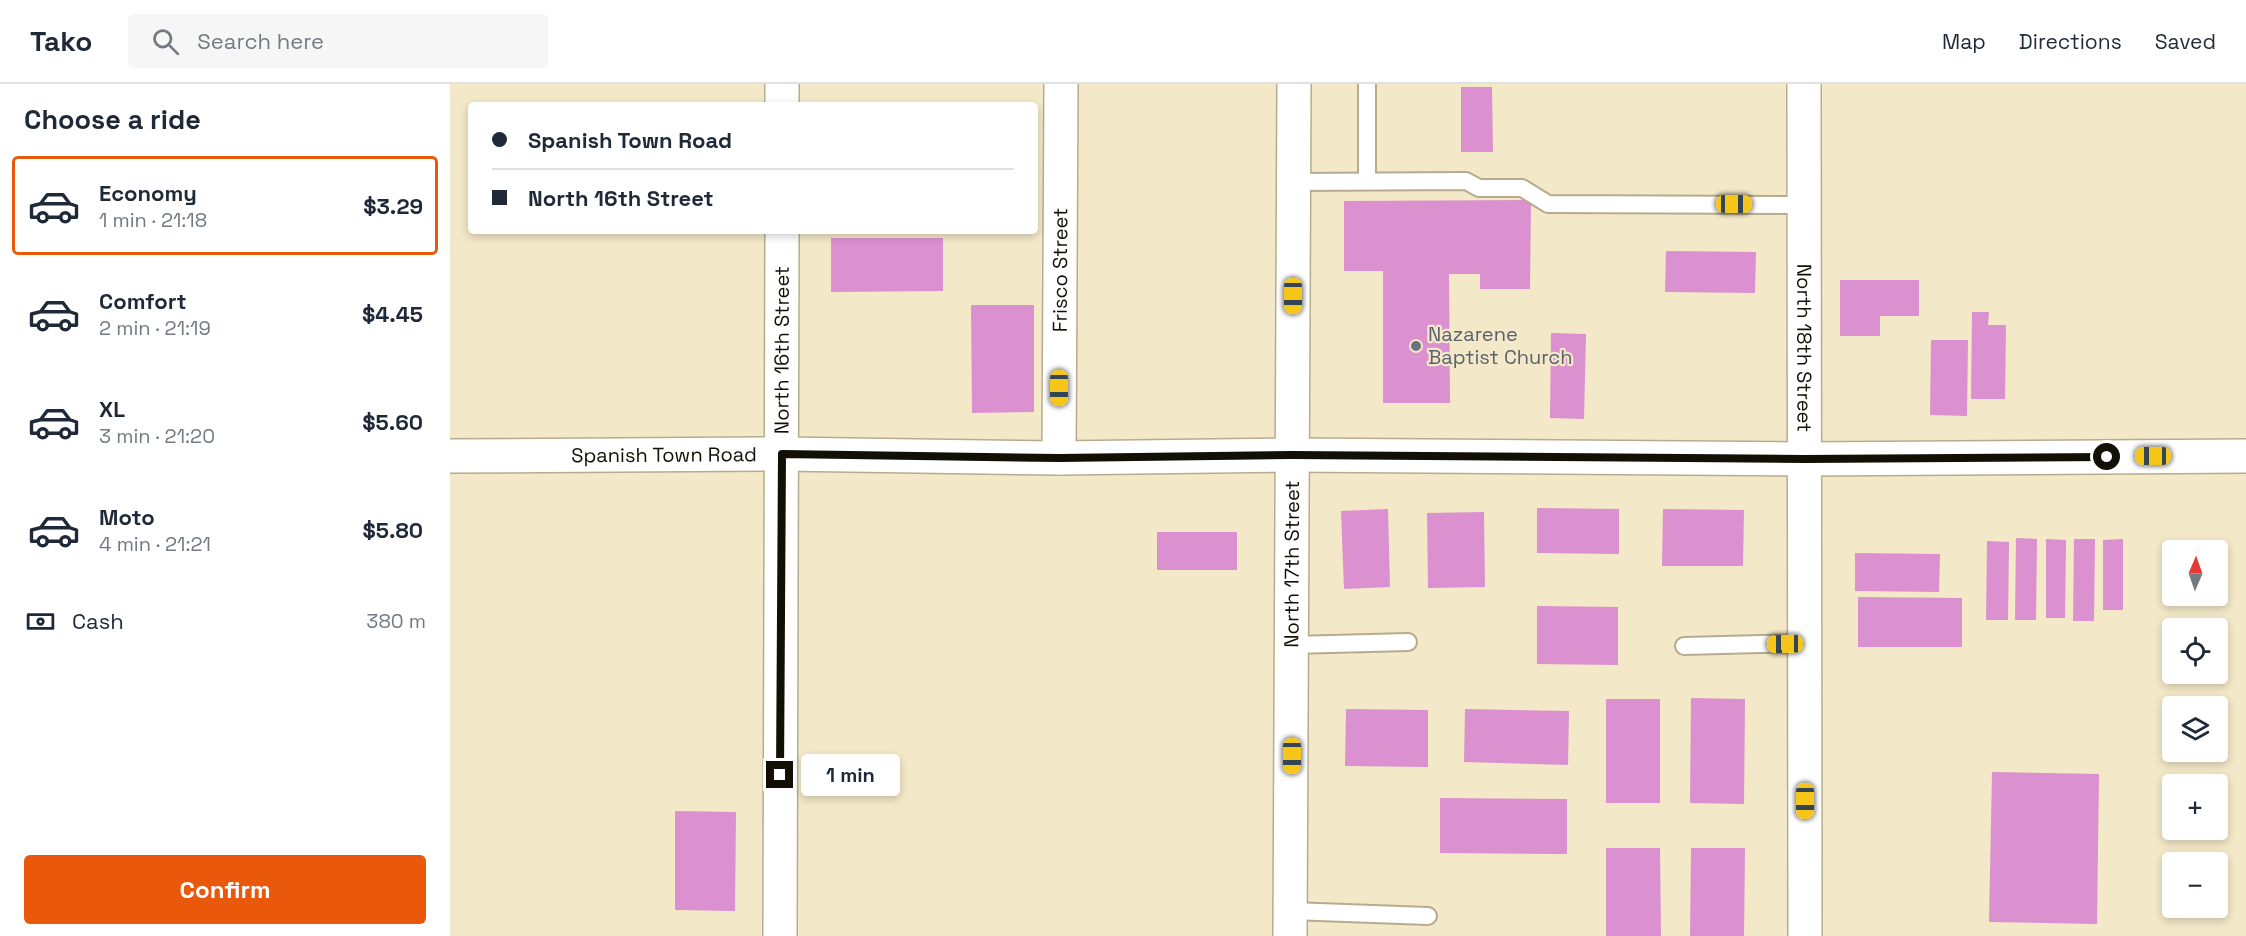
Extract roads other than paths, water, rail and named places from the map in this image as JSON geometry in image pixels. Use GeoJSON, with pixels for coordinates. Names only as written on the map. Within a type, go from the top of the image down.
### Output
{"type":"FeatureCollection","features":[{"type":"Feature","properties":{"kind":"street"},"geometry":{"type":"LineString","coordinates":[[782,84],[782,102]]}},
{"type":"Feature","properties":{"kind":"street","name":"Frisco Street"},"geometry":{"type":"LineString","coordinates":[[1059,458],[1061,84]]}},
{"type":"Feature","properties":{"kind":"street","name":"North 17th Street"},"geometry":{"type":"LineString","coordinates":[[1291,924],[1294,84]]}},
{"type":"Feature","properties":{"kind":"street","name":"North 18th Street"},"geometry":{"type":"LineString","coordinates":[[1804,84],[1805,936]]}},
{"type":"Feature","properties":{"kind":"street","name":"North 16th Street"},"geometry":{"type":"LineString","coordinates":[[780,936],[782,234]]}},
{"type":"Feature","properties":{"kind":"street","name":"Spanish Town Road"},"geometry":{"type":"LineString","coordinates":[[450,456],[782,454],[1059,458],[1292,455],[1804,459],[2246,456]]}},
{"type":"Feature","properties":{"kind":"lane"},"geometry":{"type":"LineString","coordinates":[[1367,84],[1367,181]]}},
{"type":"Feature","properties":{"kind":"lane"},"geometry":{"type":"LineString","coordinates":[[1294,182],[1466,181],[1479,188],[1522,188],[1548,204],[1804,205]]}},
{"type":"Feature","properties":{"kind":"lane"},"geometry":{"type":"LineString","coordinates":[[1292,645],[1408,642]]}},
{"type":"Feature","properties":{"kind":"lane"},"geometry":{"type":"LineString","coordinates":[[1684,646],[1805,643]]}},
{"type":"Feature","properties":{"kind":"lane"},"geometry":{"type":"LineString","coordinates":[[1291,924],[1428,916]]}},
{"type":"Feature","properties":{"kind":"place","name":"Nazarene Baptist Church"},"geometry":{"type":"Point","coordinates":[1416,346]}}]}
